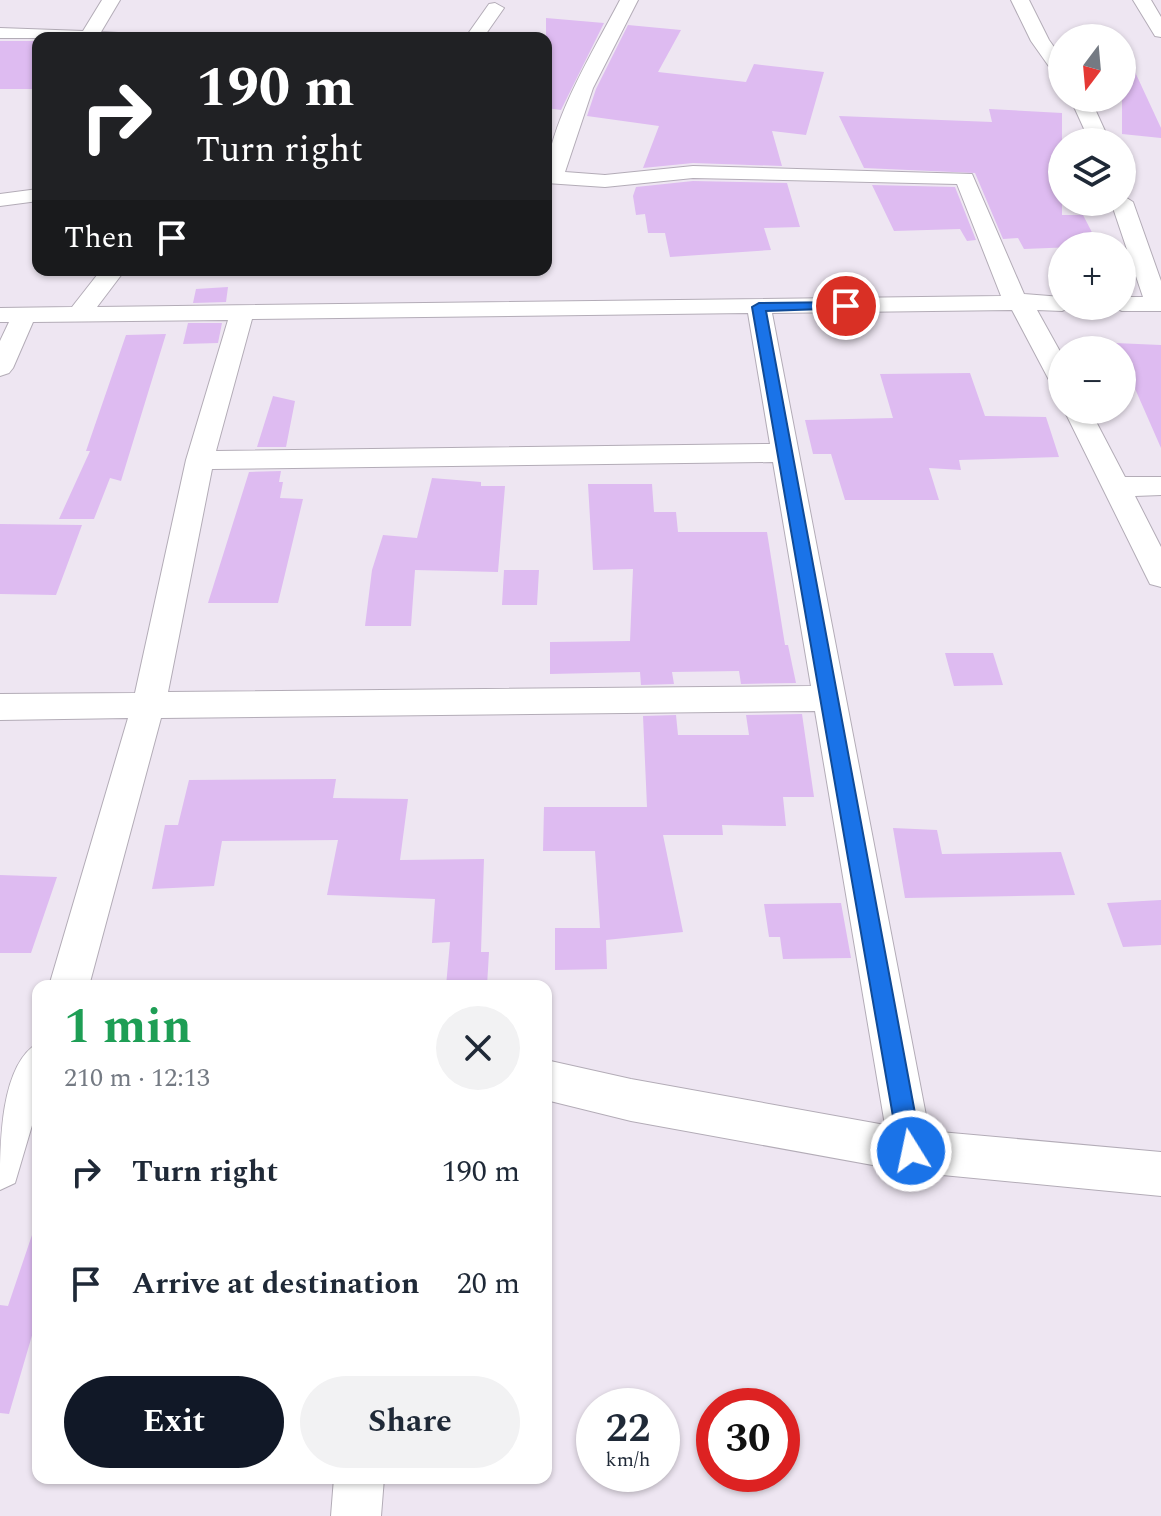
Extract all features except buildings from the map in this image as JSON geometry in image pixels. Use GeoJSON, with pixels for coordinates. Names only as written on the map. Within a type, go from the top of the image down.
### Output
{"type":"FeatureCollection","features":[{"type":"Feature","properties":{"kind":"street"},"geometry":{"type":"LineString","coordinates":[[92,32],[111,0]]}},
{"type":"Feature","properties":{"kind":"street"},"geometry":{"type":"LineString","coordinates":[[552,169],[583,88],[629,0]]}},
{"type":"Feature","properties":{"kind":"street"},"geometry":{"type":"LineString","coordinates":[[1020,0],[1048,52]]}},
{"type":"Feature","properties":{"kind":"street"},"geometry":{"type":"LineString","coordinates":[[1142,0],[1161,32]]}},
{"type":"Feature","properties":{"kind":"street"},"geometry":{"type":"LineString","coordinates":[[478,32],[495,8]]}},
{"type":"Feature","properties":{"kind":"street"},"geometry":{"type":"LineString","coordinates":[[0,33],[32,35]]}},
{"type":"Feature","properties":{"kind":"street"},"geometry":{"type":"LineString","coordinates":[[552,177],[605,181],[707,172],[965,178],[1015,301],[1030,317],[1048,352]]}},
{"type":"Feature","properties":{"kind":"street"},"geometry":{"type":"LineString","coordinates":[[0,200],[32,196]]}},
{"type":"Feature","properties":{"kind":"street"},"geometry":{"type":"LineString","coordinates":[[1127,216],[1159,304],[1136,304]]}},
{"type":"Feature","properties":{"kind":"street"},"geometry":{"type":"LineString","coordinates":[[78,315],[108,276]]}},
{"type":"Feature","properties":{"kind":"street"},"geometry":{"type":"LineString","coordinates":[[0,368],[12,315],[241,315],[1048,304]]}},
{"type":"Feature","properties":{"kind":"street"},"geometry":{"type":"LineString","coordinates":[[759,307],[911,1151]]}},
{"type":"Feature","properties":{"kind":"street"},"geometry":{"type":"LineString","coordinates":[[71,980],[149,703],[200,460],[241,315]]}},
{"type":"Feature","properties":{"kind":"street"},"geometry":{"type":"LineString","coordinates":[[1084,424],[1161,576]]}},
{"type":"Feature","properties":{"kind":"street"},"geometry":{"type":"LineString","coordinates":[[200,460],[784,453]]}},
{"type":"Feature","properties":{"kind":"street"},"geometry":{"type":"LineString","coordinates":[[1117,487],[1161,486]]}},
{"type":"Feature","properties":{"kind":"street"},"geometry":{"type":"LineString","coordinates":[[0,707],[830,698]]}},
{"type":"Feature","properties":{"kind":"street"},"geometry":{"type":"LineString","coordinates":[[0,1168],[24,1081]]}},
{"type":"Feature","properties":{"kind":"street"},"geometry":{"type":"LineString","coordinates":[[552,1081],[631,1100],[911,1151],[1161,1174]]}},
{"type":"Feature","properties":{"kind":"street"},"geometry":{"type":"LineString","coordinates":[[356,1516],[359,1484]]}},
{"type":"Feature","properties":{"kind":"route"},"geometry":{"type":"LineString","coordinates":[[846,306],[759,307],[911,1151]]}}]}
